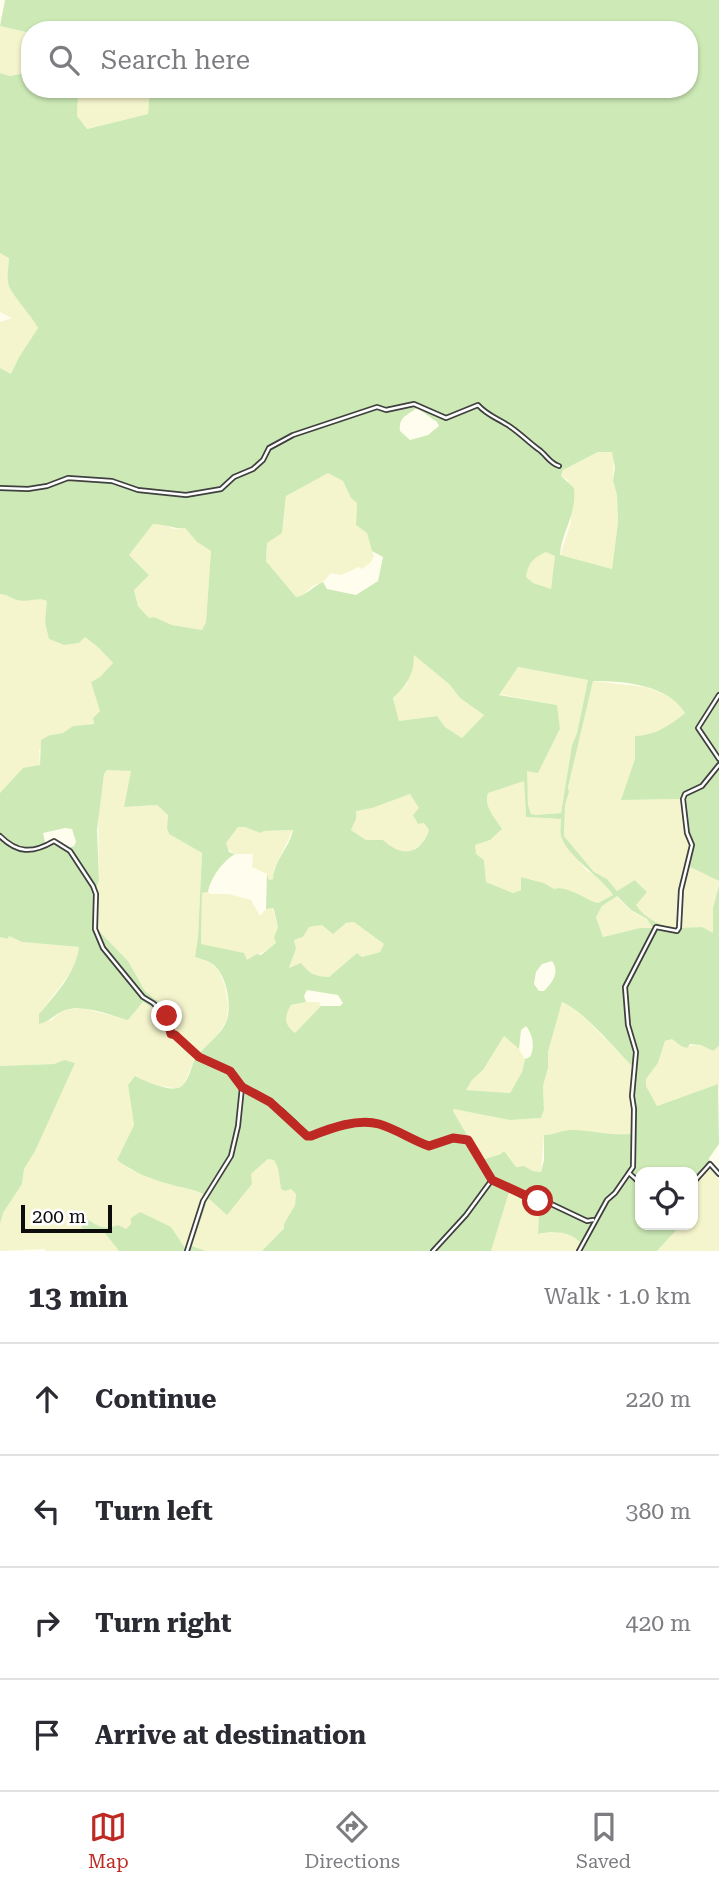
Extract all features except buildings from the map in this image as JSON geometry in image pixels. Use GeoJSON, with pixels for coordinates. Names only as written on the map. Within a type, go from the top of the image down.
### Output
{"type":"FeatureCollection","features":[{"type":"Feature","properties":{"kind":"street"},"geometry":{"type":"LineString","coordinates":[[0,488],[28,489],[47,486],[68,478],[112,481],[138,490],[186,495],[221,489],[234,477],[253,469],[269,449],[293,435],[377,407],[386,410],[414,404],[446,418],[478,405],[559,466]]}},
{"type":"Feature","properties":{"kind":"street"},"geometry":{"type":"LineString","coordinates":[[719,695],[698,728],[719,759]]}},
{"type":"Feature","properties":{"kind":"street"},"geometry":{"type":"LineString","coordinates":[[579,1251],[594,1220],[633,1167],[632,1096],[636,1052],[628,1025],[625,987],[656,927],[677,931],[679,928],[681,890],[692,845],[687,833],[683,799],[685,794],[702,786],[719,765]]}},
{"type":"Feature","properties":{"kind":"street"},"geometry":{"type":"LineString","coordinates":[[0,836],[12,848],[23,850],[54,841],[70,851],[96,894],[94,929],[103,948],[143,997],[167,1016],[171,1034],[199,1057],[230,1071],[242,1087],[270,1102],[307,1136],[364,1121],[383,1125],[429,1146],[453,1138],[468,1140],[492,1180],[523,1196],[550,1203],[587,1221],[594,1220]]}},
{"type":"Feature","properties":{"kind":"street"},"geometry":{"type":"LineString","coordinates":[[187,1251],[203,1201],[231,1156],[239,1126],[242,1087]]}},
{"type":"Feature","properties":{"kind":"street"},"geometry":{"type":"LineString","coordinates":[[698,1177],[710,1164],[719,1174]]}},
{"type":"Feature","properties":{"kind":"street"},"geometry":{"type":"LineString","coordinates":[[629,1173],[635,1178]]}},
{"type":"Feature","properties":{"kind":"street"},"geometry":{"type":"LineString","coordinates":[[433,1251],[466,1215],[492,1180]]}},
{"type":"Feature","properties":{"kind":"green space"},"geometry":{"type":"Polygon","coordinates":[[[5,0],[719,0],[719,881],[688,866],[682,890],[680,928],[702,927],[713,933],[713,908],[719,884],[719,1046],[713,1051],[701,1045],[690,1044],[687,1048],[672,1039],[665,1041],[658,1063],[646,1079],[646,1086],[657,1106],[718,1084],[719,1144],[709,1158],[710,1167],[705,1167],[698,1179],[698,1167],[635,1167],[635,1230],[676,1230],[657,1251],[577,1251],[581,1243],[571,1236],[555,1232],[538,1234],[537,1204],[509,1192],[491,1251],[262,1251],[284,1228],[295,1205],[296,1194],[291,1189],[281,1189],[278,1168],[274,1160],[268,1159],[251,1174],[252,1184],[227,1215],[208,1198],[192,1246],[206,1251],[119,1251],[104,1232],[97,1233],[81,1228],[86,1218],[101,1227],[118,1225],[126,1229],[131,1224],[131,1218],[140,1212],[171,1227],[185,1248],[189,1245],[203,1194],[148,1177],[117,1160],[134,1125],[128,1085],[135,1076],[160,1086],[179,1088],[187,1079],[195,1058],[167,1033],[165,1018],[160,1012],[143,1002],[128,1020],[80,1008],[62,1011],[39,1024],[39,1014],[69,975],[79,947],[22,942],[9,936],[8,939],[0,937],[0,793],[23,768],[40,765],[41,740],[63,733],[73,726],[94,724],[93,718],[100,711],[91,682],[113,663],[85,637],[79,643],[64,645],[49,639],[45,622],[47,601],[21,601],[0,594],[0,368],[11,374],[38,328],[9,286],[9,258],[0,253],[0,73],[10,76],[21,74],[21,98],[78,98],[77,116],[87,129],[148,114],[149,98],[698,98],[698,21],[21,21],[21,31],[0,26],[5,0]],[[417,408],[402,420],[400,431],[410,440],[428,435],[439,426],[417,408]],[[598,452],[563,470],[561,476],[574,488],[574,498],[560,555],[612,569],[618,522],[612,452],[598,452]],[[328,473],[286,496],[282,533],[267,543],[266,561],[296,597],[323,582],[327,589],[356,595],[378,581],[383,557],[372,551],[367,533],[356,525],[357,503],[351,498],[343,481],[328,473]],[[153,524],[129,555],[149,575],[134,590],[138,606],[149,618],[202,630],[206,622],[211,551],[197,542],[185,528],[153,524]],[[546,552],[534,559],[526,577],[533,583],[551,589],[555,556],[546,552]],[[414,655],[411,674],[393,698],[399,721],[437,716],[445,727],[462,738],[484,715],[460,698],[449,684],[414,655]],[[518,667],[499,695],[557,705],[560,729],[538,773],[527,771],[528,805],[531,814],[561,813],[572,745],[588,680],[518,667]],[[593,681],[565,805],[564,836],[594,872],[607,879],[617,891],[635,880],[647,892],[636,905],[640,910],[654,921],[676,930],[680,890],[691,845],[686,833],[682,799],[621,800],[635,759],[635,736],[655,732],[685,713],[677,703],[656,690],[631,683],[593,681]],[[107,770],[104,774],[97,830],[99,880],[96,890],[96,928],[128,961],[145,991],[164,1006],[171,1021],[171,1032],[199,1054],[225,1025],[229,1005],[227,988],[221,973],[211,963],[195,957],[202,853],[169,834],[168,815],[157,805],[124,807],[131,771],[107,770]],[[524,781],[488,793],[490,812],[502,829],[490,840],[475,845],[476,854],[484,860],[486,882],[513,893],[521,890],[521,877],[544,883],[554,889],[571,891],[598,903],[613,895],[564,844],[561,819],[526,817],[524,781]],[[410,794],[356,811],[351,830],[366,840],[383,840],[397,849],[409,851],[421,845],[425,839],[429,830],[424,823],[418,824],[413,815],[419,808],[410,794]],[[238,827],[226,843],[229,852],[235,854],[218,870],[208,892],[202,893],[201,944],[244,953],[247,960],[257,954],[261,955],[276,943],[274,938],[278,927],[274,910],[266,909],[267,874],[269,880],[273,879],[276,866],[293,830],[261,833],[238,827]],[[72,829],[43,833],[45,842],[68,848],[76,842],[72,829]],[[617,896],[602,906],[596,917],[603,937],[640,928],[653,928],[647,919],[631,910],[617,896]],[[354,922],[346,923],[333,934],[322,925],[309,927],[303,937],[294,940],[296,949],[289,968],[301,963],[313,974],[329,977],[357,953],[362,957],[380,952],[384,944],[354,922]],[[552,961],[542,964],[536,972],[534,984],[539,991],[544,991],[555,973],[552,961]],[[307,990],[304,996],[306,1002],[291,1005],[287,1013],[286,1020],[295,1033],[321,1006],[340,1006],[343,1003],[338,995],[307,990]],[[562,1002],[548,1052],[548,1068],[543,1086],[544,1110],[541,1118],[510,1120],[454,1109],[482,1160],[504,1151],[516,1167],[524,1166],[541,1172],[544,1135],[572,1130],[630,1134],[633,1130],[632,1066],[589,1021],[562,1002]],[[526,1026],[521,1030],[519,1049],[504,1036],[483,1070],[466,1090],[510,1093],[522,1072],[525,1059],[532,1053],[532,1037],[526,1026]]]}},
{"type":"Feature","properties":{"kind":"green space"},"geometry":{"type":"Polygon","coordinates":[[[0,26],[21,31],[21,74],[10,76],[0,73],[0,26]]]}},
{"type":"Feature","properties":{"kind":"green space"},"geometry":{"type":"Polygon","coordinates":[[[78,98],[149,98],[148,114],[86,129],[77,116],[78,98]]]}},
{"type":"Feature","properties":{"kind":"green space"},"geometry":{"type":"Polygon","coordinates":[[[0,253],[10,257],[8,279],[38,328],[11,374],[0,368],[0,322],[12,318],[0,312],[0,253]]]}},
{"type":"Feature","properties":{"kind":"green space"},"geometry":{"type":"Polygon","coordinates":[[[598,452],[614,454],[613,481],[617,495],[618,522],[612,569],[560,556],[571,522],[568,480],[561,476],[563,470],[598,452]]]}},
{"type":"Feature","properties":{"kind":"green space"},"geometry":{"type":"Polygon","coordinates":[[[327,472],[343,481],[351,498],[357,503],[356,525],[367,533],[374,557],[362,569],[359,567],[341,575],[331,573],[323,582],[296,597],[266,561],[267,543],[283,526],[286,496],[327,472]]]}},
{"type":"Feature","properties":{"kind":"green space"},"geometry":{"type":"Polygon","coordinates":[[[153,524],[164,524],[173,529],[185,528],[197,542],[211,551],[206,622],[202,630],[149,618],[138,606],[134,590],[149,575],[129,555],[153,524]]]}},
{"type":"Feature","properties":{"kind":"green space"},"geometry":{"type":"Polygon","coordinates":[[[546,552],[555,556],[551,590],[525,577],[527,565],[546,552]]]}},
{"type":"Feature","properties":{"kind":"green space"},"geometry":{"type":"Polygon","coordinates":[[[0,594],[16,600],[41,598],[48,601],[49,639],[64,645],[79,643],[85,637],[113,663],[100,677],[100,711],[93,718],[94,724],[73,726],[63,733],[50,735],[39,750],[40,765],[0,793],[0,594]]]}},
{"type":"Feature","properties":{"kind":"green space"},"geometry":{"type":"Polygon","coordinates":[[[414,655],[449,684],[460,698],[484,715],[462,738],[445,727],[437,716],[399,721],[393,698],[407,684],[414,655]]]}},
{"type":"Feature","properties":{"kind":"green space"},"geometry":{"type":"Polygon","coordinates":[[[518,667],[588,680],[572,745],[561,813],[531,814],[528,805],[526,770],[538,772],[560,730],[557,705],[498,694],[518,667]]]}},
{"type":"Feature","properties":{"kind":"green space"},"geometry":{"type":"Polygon","coordinates":[[[593,681],[646,687],[666,695],[680,705],[685,713],[675,722],[646,736],[635,759],[622,800],[682,799],[686,833],[691,845],[680,890],[676,930],[656,924],[638,909],[638,900],[647,892],[636,880],[617,891],[607,879],[594,872],[564,836],[568,787],[593,681]]]}},
{"type":"Feature","properties":{"kind":"green space"},"geometry":{"type":"Polygon","coordinates":[[[107,770],[132,771],[124,807],[157,805],[168,815],[169,834],[202,853],[195,957],[211,963],[219,971],[228,1005],[227,1020],[215,1039],[199,1055],[171,1032],[164,1007],[145,991],[128,961],[96,928],[96,890],[99,880],[98,808],[107,770]]]}},
{"type":"Feature","properties":{"kind":"green space"},"geometry":{"type":"Polygon","coordinates":[[[524,780],[526,817],[561,819],[561,837],[565,843],[587,871],[602,879],[613,895],[598,903],[522,877],[521,890],[513,893],[486,882],[484,860],[476,855],[474,845],[490,840],[493,815],[486,799],[488,793],[524,780]]]}},
{"type":"Feature","properties":{"kind":"green space"},"geometry":{"type":"Polygon","coordinates":[[[410,794],[419,805],[418,824],[425,823],[429,830],[422,844],[408,853],[394,851],[383,840],[366,840],[351,830],[356,819],[355,811],[410,794]]]}},
{"type":"Feature","properties":{"kind":"green space"},"geometry":{"type":"Polygon","coordinates":[[[238,827],[261,833],[293,830],[274,869],[274,879],[269,880],[267,874],[252,867],[253,854],[235,854],[226,848],[226,843],[238,827]]]}},
{"type":"Feature","properties":{"kind":"green space"},"geometry":{"type":"Polygon","coordinates":[[[688,866],[719,881],[713,908],[713,933],[680,929],[682,890],[688,866]]]}},
{"type":"Feature","properties":{"kind":"green space"},"geometry":{"type":"Polygon","coordinates":[[[202,893],[251,900],[260,916],[272,907],[278,927],[275,946],[247,960],[201,944],[202,893]]]}},
{"type":"Feature","properties":{"kind":"green space"},"geometry":{"type":"Polygon","coordinates":[[[616,896],[630,910],[651,922],[653,929],[640,928],[603,937],[596,917],[602,906],[616,896]]]}},
{"type":"Feature","properties":{"kind":"green space"},"geometry":{"type":"Polygon","coordinates":[[[354,922],[385,944],[380,952],[362,957],[357,953],[329,977],[317,976],[305,969],[289,969],[296,949],[294,940],[303,937],[309,927],[354,922]]]}},
{"type":"Feature","properties":{"kind":"green space"},"geometry":{"type":"Polygon","coordinates":[[[9,936],[22,942],[79,947],[78,960],[39,1014],[51,1021],[63,1010],[82,1008],[128,1020],[143,1002],[160,1012],[165,1018],[167,1033],[195,1058],[183,1086],[178,1089],[151,1084],[135,1076],[128,1085],[134,1125],[117,1160],[131,1170],[203,1195],[186,1249],[170,1227],[132,1224],[126,1229],[118,1225],[97,1227],[86,1219],[81,1228],[104,1232],[119,1251],[0,1251],[0,1224],[3,1213],[22,1184],[24,1169],[35,1151],[64,1060],[54,1064],[0,1066],[0,937],[8,939],[9,936]]]}},
{"type":"Feature","properties":{"kind":"green space"},"geometry":{"type":"Polygon","coordinates":[[[319,1002],[321,1006],[295,1034],[285,1023],[285,1015],[291,1005],[319,1002]]]}},
{"type":"Feature","properties":{"kind":"green space"},"geometry":{"type":"Polygon","coordinates":[[[562,1002],[588,1021],[632,1066],[633,1130],[630,1134],[621,1135],[571,1130],[544,1135],[541,1172],[524,1166],[516,1167],[501,1154],[483,1160],[454,1109],[510,1120],[541,1118],[544,1110],[543,1086],[548,1068],[548,1052],[562,1002]]]}},
{"type":"Feature","properties":{"kind":"green space"},"geometry":{"type":"Polygon","coordinates":[[[504,1036],[519,1049],[525,1059],[522,1072],[510,1093],[465,1090],[483,1070],[504,1036]]]}},
{"type":"Feature","properties":{"kind":"green space"},"geometry":{"type":"Polygon","coordinates":[[[672,1038],[681,1046],[701,1045],[713,1051],[719,1046],[719,1087],[718,1084],[657,1106],[646,1086],[646,1079],[658,1063],[665,1041],[672,1038]]]}},
{"type":"Feature","properties":{"kind":"green space"},"geometry":{"type":"Polygon","coordinates":[[[64,1060],[75,1063],[35,1151],[24,1169],[22,1184],[3,1213],[0,1224],[0,1066],[54,1064],[64,1060]]]}},
{"type":"Feature","properties":{"kind":"green space"},"geometry":{"type":"Polygon","coordinates":[[[268,1159],[274,1160],[278,1168],[281,1189],[291,1189],[296,1194],[295,1205],[284,1227],[262,1251],[206,1251],[192,1246],[208,1198],[226,1214],[250,1174],[268,1159]]]}},
{"type":"Feature","properties":{"kind":"green space"},"geometry":{"type":"Polygon","coordinates":[[[705,1167],[710,1167],[719,1180],[719,1251],[657,1251],[676,1230],[698,1230],[698,1179],[705,1167]]]}},
{"type":"Feature","properties":{"kind":"green space"},"geometry":{"type":"Polygon","coordinates":[[[509,1191],[537,1204],[538,1234],[557,1232],[574,1236],[581,1242],[577,1251],[491,1251],[509,1191]]]}},
{"type":"Feature","properties":{"kind":"route"},"geometry":{"type":"LineString","coordinates":[[167,1016],[169,1031],[188,1049],[230,1071],[242,1087],[270,1102],[307,1136],[364,1121],[383,1125],[429,1146],[453,1138],[468,1140],[492,1180],[538,1201]]}}]}
